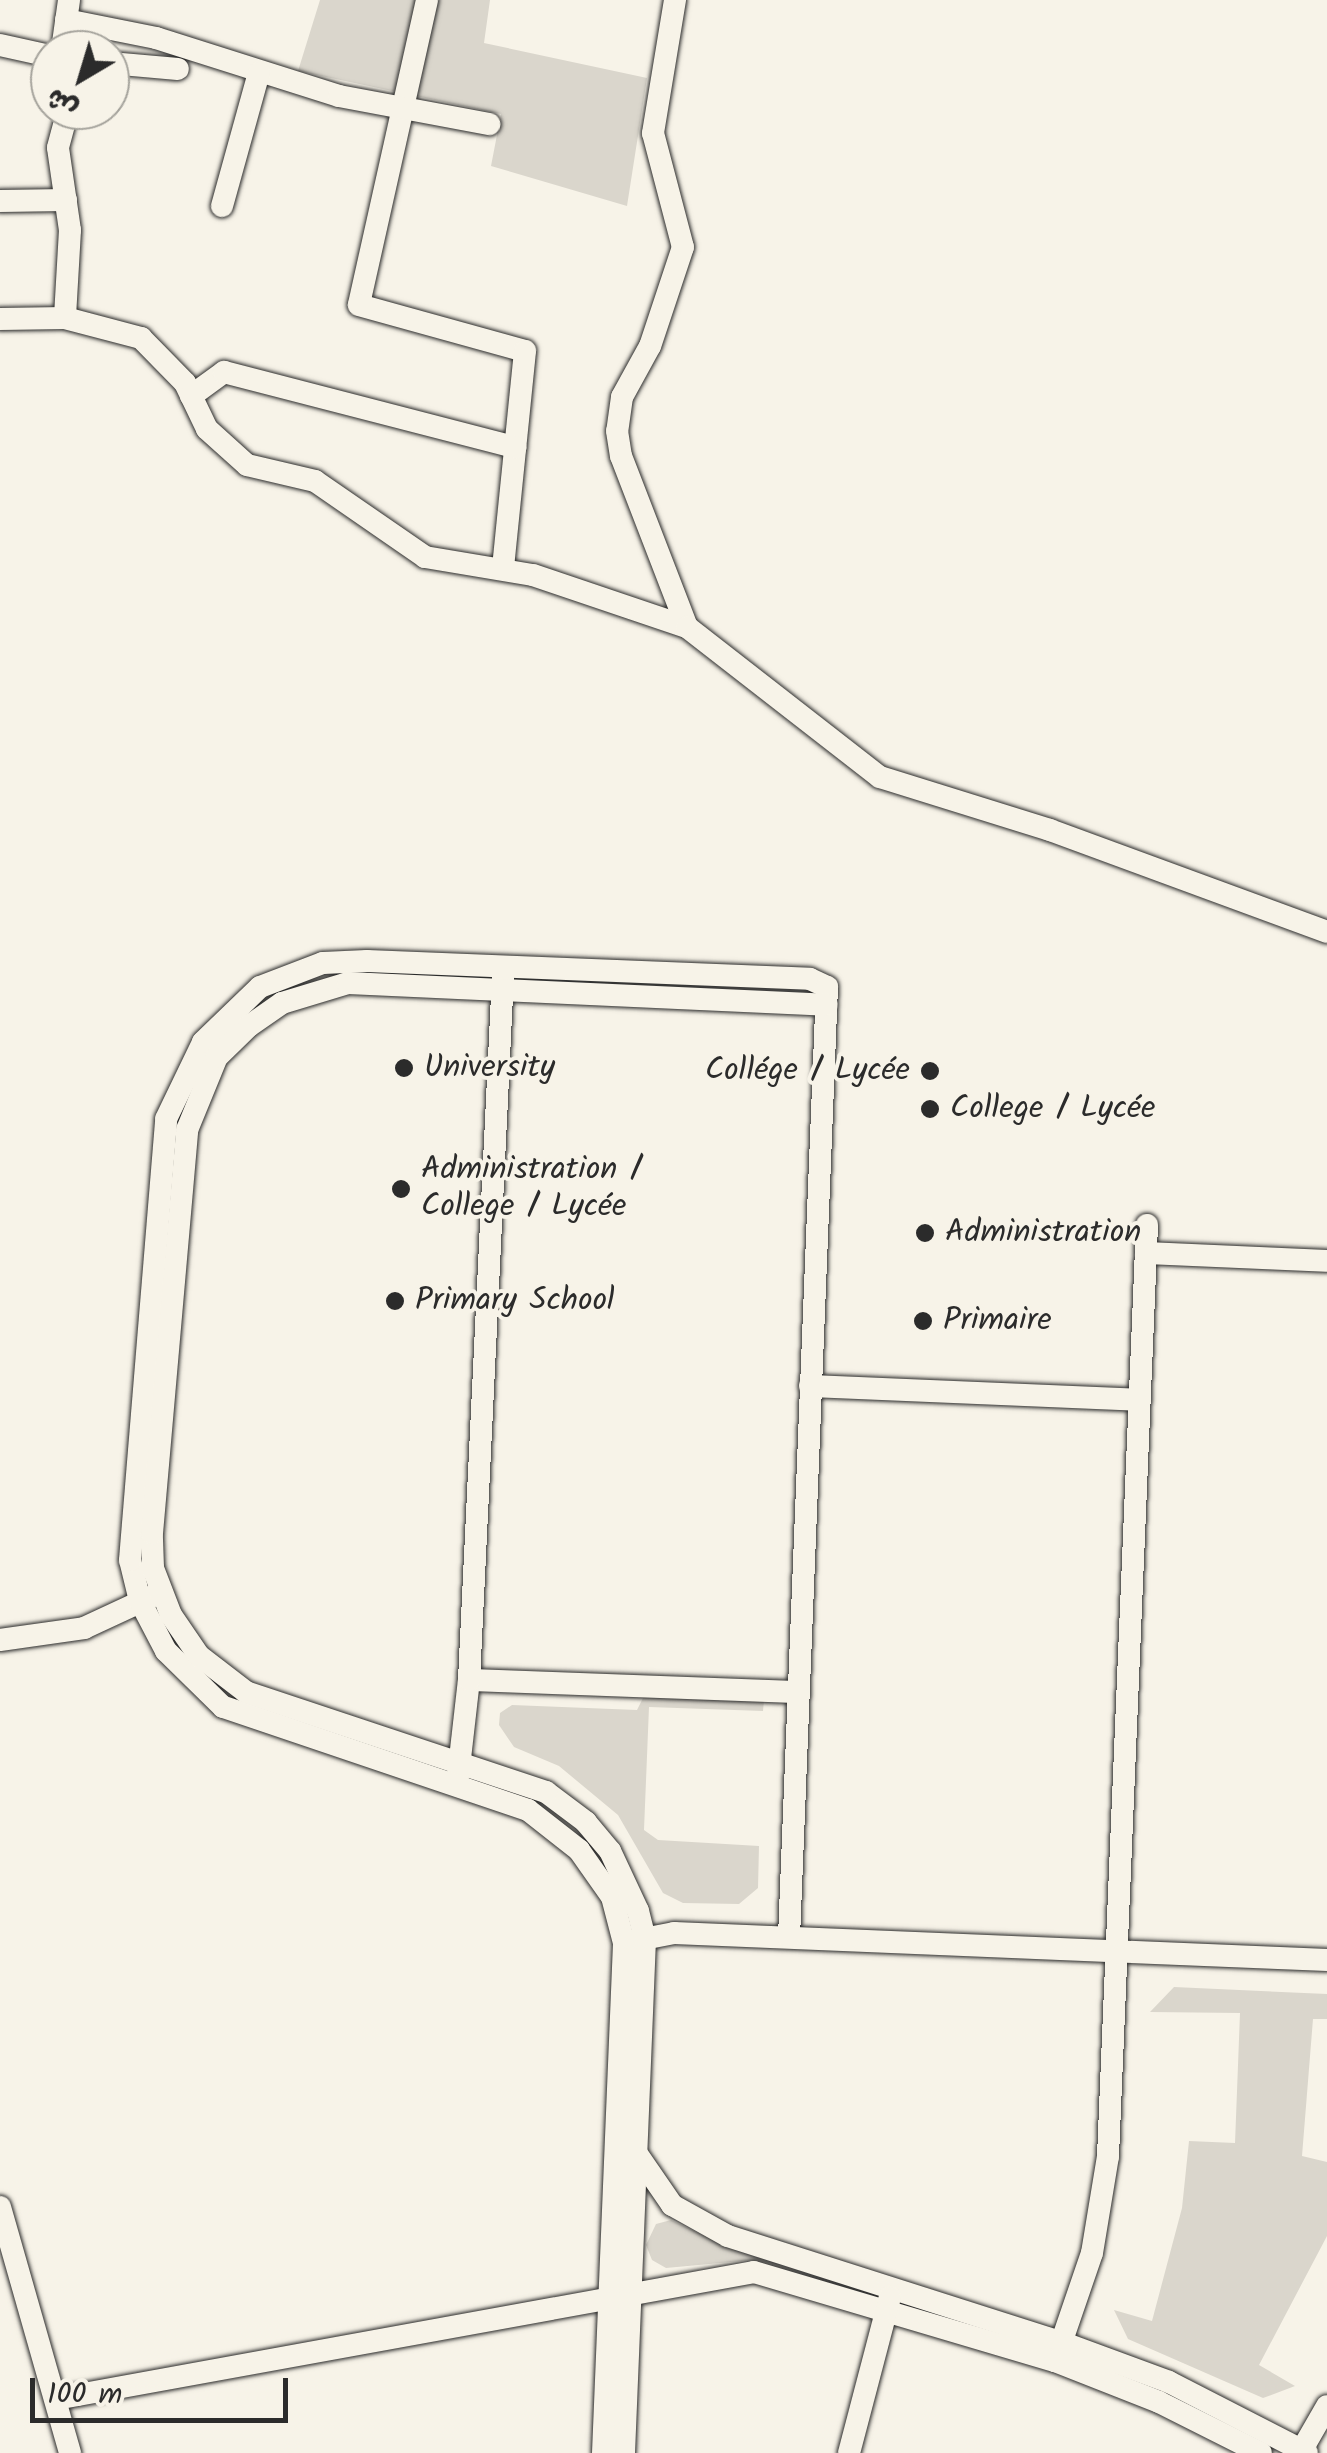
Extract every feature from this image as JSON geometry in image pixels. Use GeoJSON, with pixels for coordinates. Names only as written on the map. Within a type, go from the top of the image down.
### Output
{"type":"FeatureCollection","features":[{"type":"Feature","properties":{"kind":"street"},"geometry":{"type":"LineString","coordinates":[[427,0],[359,305],[525,351],[503,568]]}},
{"type":"Feature","properties":{"kind":"street"},"geometry":{"type":"LineString","coordinates":[[675,0],[653,133],[683,247],[660,320],[622,396],[617,431],[620,456],[687,627]]}},
{"type":"Feature","properties":{"kind":"street"},"geometry":{"type":"LineString","coordinates":[[68,10],[259,73],[402,108],[489,124]]}},
{"type":"Feature","properties":{"kind":"street"},"geometry":{"type":"LineString","coordinates":[[0,45],[30,52]]}},
{"type":"Feature","properties":{"kind":"street"},"geometry":{"type":"LineString","coordinates":[[130,65],[178,69]]}},
{"type":"Feature","properties":{"kind":"street"},"geometry":{"type":"LineString","coordinates":[[222,206],[259,73]]}},
{"type":"Feature","properties":{"kind":"street"},"geometry":{"type":"LineString","coordinates":[[63,130],[58,148],[66,200],[65,318]]}},
{"type":"Feature","properties":{"kind":"street"},"geometry":{"type":"LineString","coordinates":[[0,201],[66,200]]}},
{"type":"Feature","properties":{"kind":"street"},"geometry":{"type":"LineString","coordinates":[[0,318],[65,318],[140,338],[191,396],[207,429],[247,465],[315,480],[425,557],[503,568],[687,627],[880,777],[1050,830],[1327,932]]}},
{"type":"Feature","properties":{"kind":"street"},"geometry":{"type":"LineString","coordinates":[[191,396],[224,372],[515,446]]}},
{"type":"Feature","properties":{"kind":"street"},"geometry":{"type":"LineString","coordinates":[[603,2453],[633,2214],[636,2152],[634,1941],[612,1897],[558,1829],[459,1774],[223,1706],[182,1673],[150,1598],[129,1534],[163,1144],[185,1070],[227,1014],[284,974],[367,961],[502,978],[826,1005],[788,1937]]}},
{"type":"Feature","properties":{"kind":"street"},"geometry":{"type":"LineString","coordinates":[[459,1774],[470,1680],[502,978]]}},
{"type":"Feature","properties":{"kind":"street"},"geometry":{"type":"LineString","coordinates":[[1058,2351],[1102,2205],[1117,1950],[1147,1225]]}},
{"type":"Feature","properties":{"kind":"street"},"geometry":{"type":"LineString","coordinates":[[1146,1253],[1327,1261]]}},
{"type":"Feature","properties":{"kind":"street"},"geometry":{"type":"LineString","coordinates":[[810,1386],[1139,1400]]}},
{"type":"Feature","properties":{"kind":"street"},"geometry":{"type":"LineString","coordinates":[[0,1640],[84,1628],[150,1598]]}},
{"type":"Feature","properties":{"kind":"street"},"geometry":{"type":"LineString","coordinates":[[470,1680],[798,1692]]}},
{"type":"Feature","properties":{"kind":"street"},"geometry":{"type":"LineString","coordinates":[[634,1941],[674,1933],[1327,1960]]}},
{"type":"Feature","properties":{"kind":"street"},"geometry":{"type":"LineString","coordinates":[[624,2453],[620,2297],[613,2234],[634,1941]]}},
{"type":"Feature","properties":{"kind":"street"},"geometry":{"type":"LineString","coordinates":[[636,2152],[658,2190],[689,2217]]}},
{"type":"Feature","properties":{"kind":"street"},"geometry":{"type":"LineString","coordinates":[[0,2207],[70,2453]]}},
{"type":"Feature","properties":{"kind":"street"},"geometry":{"type":"LineString","coordinates":[[613,2234],[633,2214],[664,2210],[689,2217],[728,2236],[890,2298],[1168,2382],[1302,2452],[1327,2406]]}},
{"type":"Feature","properties":{"kind":"street"},"geometry":{"type":"LineString","coordinates":[[56,2399],[754,2272],[890,2298]]}},
{"type":"Feature","properties":{"kind":"street"},"geometry":{"type":"LineString","coordinates":[[849,2453],[890,2298]]}},
{"type":"Feature","properties":{"kind":"street"},"geometry":{"type":"LineString","coordinates":[[1058,2351],[1261,2453]]}},
{"type":"Feature","properties":{"kind":"shaded area"},"geometry":{"type":"Polygon","coordinates":[[[320,0],[490,0],[484,43],[647,78],[627,206],[491,166],[501,114],[298,71],[320,0]]]}},
{"type":"Feature","properties":{"kind":"shaded area"},"geometry":{"type":"Polygon","coordinates":[[[644,1696],[764,1700],[763,1711],[649,1707],[644,1830],[658,1840],[759,1846],[758,1888],[739,1904],[683,1903],[663,1893],[618,1815],[559,1766],[514,1747],[499,1725],[500,1713],[512,1705],[637,1710],[644,1696]]]}},
{"type":"Feature","properties":{"kind":"shaded area"},"geometry":{"type":"Polygon","coordinates":[[[1174,1987],[1327,1994],[1327,2019],[1313,2019],[1302,2156],[1327,2162],[1327,2236],[1259,2365],[1295,2386],[1263,2398],[1128,2339],[1114,2310],[1152,2321],[1182,2208],[1189,2141],[1235,2143],[1240,2013],[1150,2012],[1174,1987]]]}},
{"type":"Feature","properties":{"kind":"shaded area"},"geometry":{"type":"Polygon","coordinates":[[[671,2220],[717,2242],[803,2269],[752,2260],[666,2268],[652,2260],[646,2245],[656,2224],[671,2220]]]}},
{"type":"Feature","properties":{"kind":"place","name":"University"},"geometry":{"type":"Point","coordinates":[404,1068]}},
{"type":"Feature","properties":{"kind":"place","name":"Collége / Lycée"},"geometry":{"type":"Point","coordinates":[930,1071]}},
{"type":"Feature","properties":{"kind":"place","name":"College / Lycée"},"geometry":{"type":"Point","coordinates":[930,1109]}},
{"type":"Feature","properties":{"kind":"place","name":"Administration / College / Lycée"},"geometry":{"type":"Point","coordinates":[401,1189]}},
{"type":"Feature","properties":{"kind":"place","name":"Administration"},"geometry":{"type":"Point","coordinates":[925,1233]}},
{"type":"Feature","properties":{"kind":"place","name":"Primary School"},"geometry":{"type":"Point","coordinates":[395,1301]}},
{"type":"Feature","properties":{"kind":"place","name":"Primaire"},"geometry":{"type":"Point","coordinates":[923,1321]}}]}
